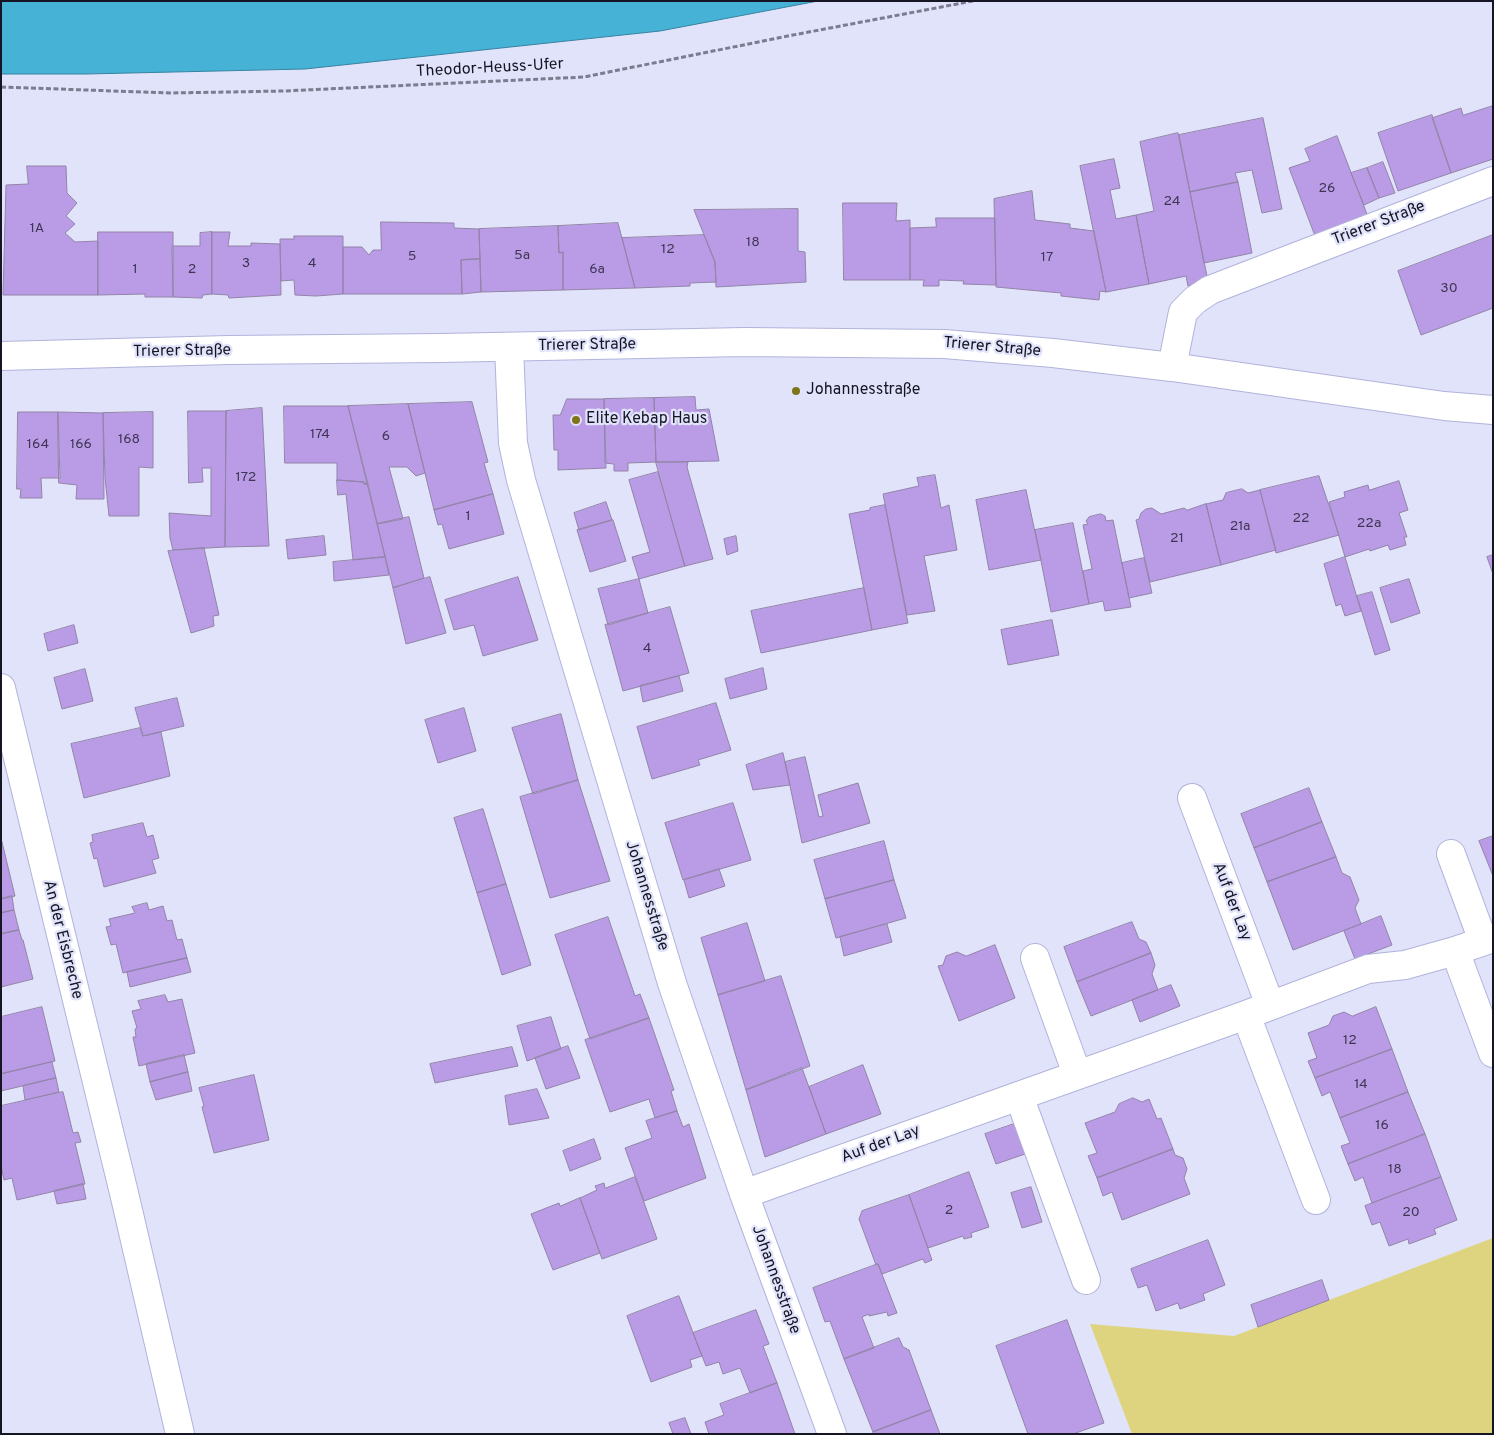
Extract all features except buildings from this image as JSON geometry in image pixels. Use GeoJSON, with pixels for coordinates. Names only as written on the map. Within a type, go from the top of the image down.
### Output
{"type":"FeatureCollection","features":[{"type":"Feature","properties":{"kind":"street","name":"Trierer Straße"},"geometry":{"type":"LineString","coordinates":[[1172,367],[1183,312],[1195,300],[1210,290],[1493,180]]}},
{"type":"Feature","properties":{"kind":"street","name":"Trierer Straße"},"geometry":{"type":"LineString","coordinates":[[1,356],[229,350],[745,342],[944,344],[1054,353],[1172,367],[1444,406],[1493,410]]}},
{"type":"Feature","properties":{"kind":"street","name":"Johannesstraße"},"geometry":{"type":"LineString","coordinates":[[509,347],[513,443],[521,480],[672,983],[744,1194],[832,1434]]}},
{"type":"Feature","properties":{"kind":"street","name":"An der Eisbreche"},"geometry":{"type":"LineString","coordinates":[[1,688],[124,1193],[180,1434]]}},
{"type":"Feature","properties":{"kind":"street","name":"Auf der Lay"},"geometry":{"type":"LineString","coordinates":[[1192,798],[1316,1200]]}},
{"type":"Feature","properties":{"kind":"street","name":"Auf der Lay"},"geometry":{"type":"LineString","coordinates":[[744,1194],[1368,969],[1405,964],[1455,951],[1488,939],[1451,854]]}},
{"type":"Feature","properties":{"kind":"street"},"geometry":{"type":"LineString","coordinates":[[1455,951],[1493,1053]]}},
{"type":"Feature","properties":{"kind":"street"},"geometry":{"type":"LineString","coordinates":[[1035,958],[1077,1074]]}},
{"type":"Feature","properties":{"kind":"street"},"geometry":{"type":"LineString","coordinates":[[1018,1096],[1086,1280]]}},
{"type":"Feature","properties":{"kind":"path","name":"Theodor-Heuss-Ufer"},"geometry":{"type":"LineString","coordinates":[[1,87],[171,93],[284,92],[584,77],[973,1]]}},
{"type":"Feature","properties":{"kind":"shaded area"},"geometry":{"type":"Polygon","coordinates":[[[1493,1238],[1493,1434],[1132,1434],[1090,1324],[1234,1336],[1493,1238]]]}},
{"type":"Feature","properties":{"kind":"water"},"geometry":{"type":"Polygon","coordinates":[[[1,1],[818,1],[660,31],[305,69],[1,74],[1,1]]]}},
{"type":"Feature","properties":{"kind":"place","name":"Johannesstraße"},"geometry":{"type":"Point","coordinates":[796,391]}},
{"type":"Feature","properties":{"kind":"place","name":"Elite Kebap Haus"},"geometry":{"type":"Point","coordinates":[576,420]}}]}
